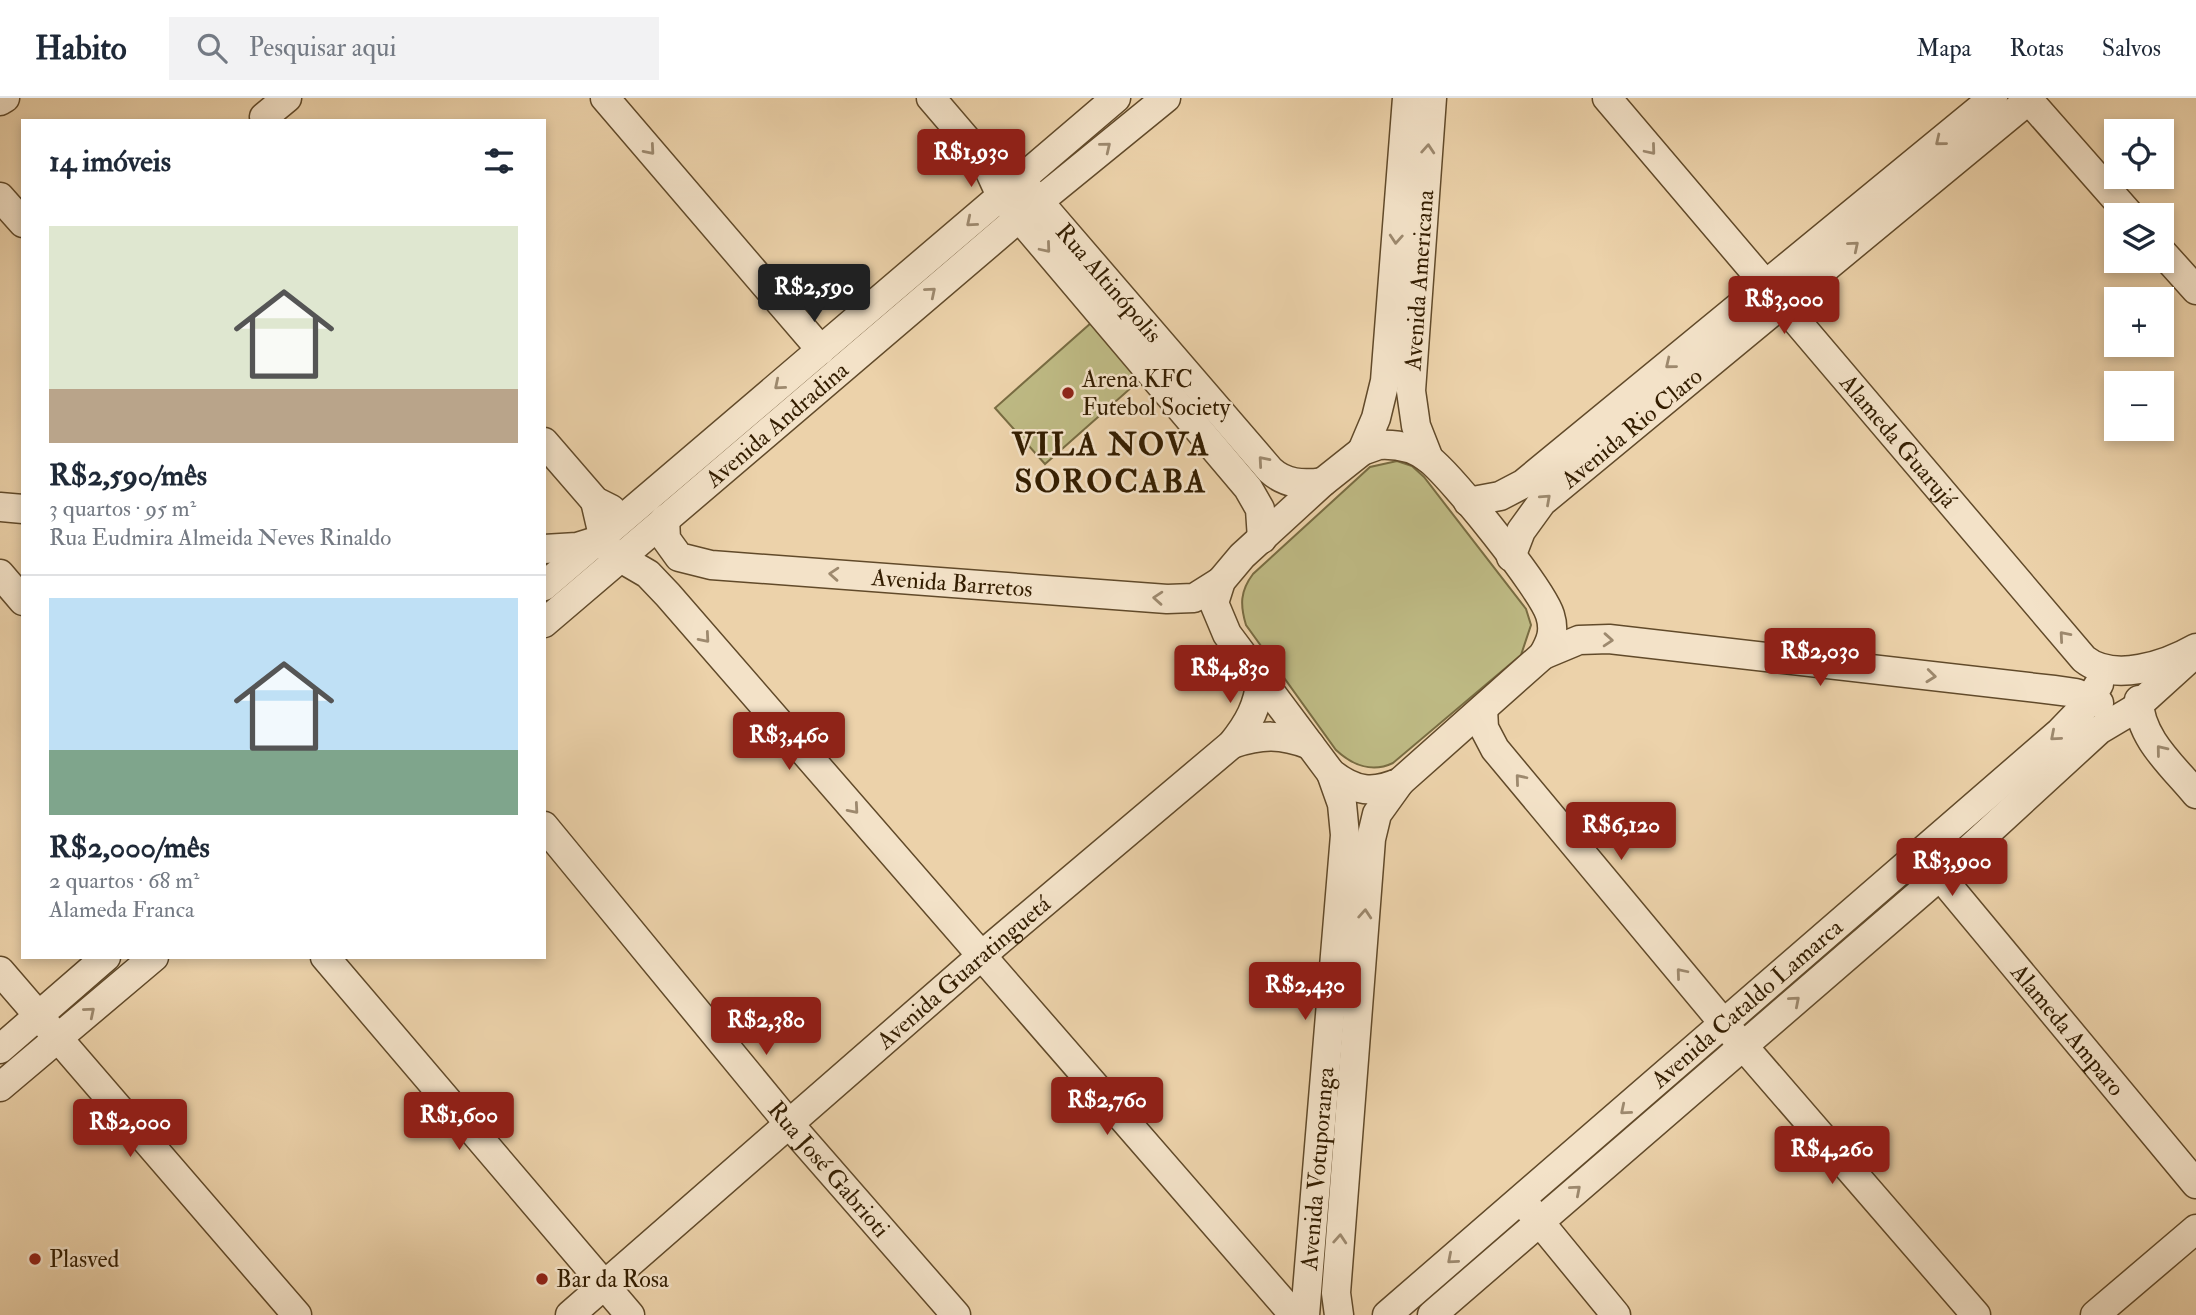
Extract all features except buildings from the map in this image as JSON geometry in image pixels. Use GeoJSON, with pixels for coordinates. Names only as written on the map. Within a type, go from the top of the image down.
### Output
{"type":"FeatureCollection","features":[{"type":"Feature","properties":{"kind":"street"},"geometry":{"type":"LineString","coordinates":[[0,101],[5,98]]}},
{"type":"Feature","properties":{"kind":"street"},"geometry":{"type":"LineString","coordinates":[[260,112],[287,98]]}},
{"type":"Feature","properties":{"kind":"street"},"geometry":{"type":"LineString","coordinates":[[605,98],[821,350]]}},
{"type":"Feature","properties":{"kind":"street","name":"Rua Altinópolis"},"geometry":{"type":"LineString","coordinates":[[931,98],[985,161],[1270,470],[1287,481],[1310,484],[1323,482]]}},
{"type":"Feature","properties":{"kind":"street","name":"Avenida Andradina"},"geometry":{"type":"LineString","coordinates":[[546,584],[599,539],[645,523],[1020,199],[1115,98]]}},
{"type":"Feature","properties":{"kind":"street","name":"Avenida Andradina"},"geometry":{"type":"LineString","coordinates":[[546,621],[621,557],[645,523],[821,350],[1020,199],[1166,98]]}},
{"type":"Feature","properties":{"kind":"street","name":"Avenida Americana"},"geometry":{"type":"LineString","coordinates":[[1362,452],[1376,418],[1385,382],[1407,98]]}},
{"type":"Feature","properties":{"kind":"street","name":"Avenida Americana"},"geometry":{"type":"LineString","coordinates":[[1429,459],[1416,426],[1411,391],[1432,98]]}},
{"type":"Feature","properties":{"kind":"street","name":"Alameda Guarujá"},"geometry":{"type":"LineString","coordinates":[[1607,98],[2084,659],[2102,669],[2102,689]]}},
{"type":"Feature","properties":{"kind":"street","name":"Avenida Rio Claro"},"geometry":{"type":"LineString","coordinates":[[1511,557],[1521,531],[1542,502],[1993,98]]}},
{"type":"Feature","properties":{"kind":"street"},"geometry":{"type":"LineString","coordinates":[[2029,99],[2120,203]]}},
{"type":"Feature","properties":{"kind":"street","name":"Avenida Rio Claro"},"geometry":{"type":"LineString","coordinates":[[1468,502],[1500,496],[1523,484],[1774,296],[2029,99]]}},
{"type":"Feature","properties":{"kind":"street"},"geometry":{"type":"LineString","coordinates":[[0,197],[21,221]]}},
{"type":"Feature","properties":{"kind":"street","name":"Rua Altinópolis"},"geometry":{"type":"LineString","coordinates":[[1020,199],[1248,488],[1260,509],[1262,538]]}},
{"type":"Feature","properties":{"kind":"street"},"geometry":{"type":"LineString","coordinates":[[2174,265],[2196,290]]}},
{"type":"Feature","properties":{"kind":"street"},"geometry":{"type":"LineString","coordinates":[[546,444],[595,501],[599,539],[648,574],[675,603],[1294,1315]]}},
{"type":"Feature","properties":{"kind":"street"},"geometry":{"type":"LineString","coordinates":[[1362,452],[1379,445],[1409,447],[1429,459],[1468,502],[1549,612],[1553,635],[1543,655]]}},
{"type":"Feature","properties":{"kind":"street","name":"Avenida Barretos"},"geometry":{"type":"LineString","coordinates":[[595,501],[645,523],[666,552],[711,565],[1167,599],[1194,598],[1221,581],[1230,568],[1323,482],[1362,452]]}},
{"type":"Feature","properties":{"kind":"street"},"geometry":{"type":"LineString","coordinates":[[0,507],[21,509]]}},
{"type":"Feature","properties":{"kind":"street"},"geometry":{"type":"LineString","coordinates":[[546,549],[578,547],[599,539]]}},
{"type":"Feature","properties":{"kind":"street"},"geometry":{"type":"LineString","coordinates":[[675,603],[677,582],[686,571],[697,565],[711,565]]}},
{"type":"Feature","properties":{"kind":"street"},"geometry":{"type":"LineString","coordinates":[[0,574],[21,599]]}},
{"type":"Feature","properties":{"kind":"street"},"geometry":{"type":"LineString","coordinates":[[1221,581],[1214,604],[1219,619],[1331,773],[1348,786],[1365,791],[1381,790],[1400,782],[1543,655],[1580,640],[1609,639],[2054,690],[2102,689],[2136,680],[2141,702],[2141,721],[2148,735],[2196,794]]}},
{"type":"Feature","properties":{"kind":"street","name":"Avenida Cataldo Lamarca"},"geometry":{"type":"LineString","coordinates":[[1432,1315],[1540,1222],[1734,1035],[2060,732],[2102,689],[2196,650]]}},
{"type":"Feature","properties":{"kind":"street","name":"Avenida Cataldo Lamarca"},"geometry":{"type":"LineString","coordinates":[[1387,1315],[1521,1199],[1940,876],[2099,730],[2141,702],[2196,650]]}},
{"type":"Feature","properties":{"kind":"street","name":"Avenida Guaratinguetá"},"geometry":{"type":"LineString","coordinates":[[570,1315],[982,956],[1232,744],[1250,721],[1258,700],[1261,679]]}},
{"type":"Feature","properties":{"kind":"street"},"geometry":{"type":"LineString","coordinates":[[2102,689],[2104,710],[2116,715],[2183,681],[2196,683]]}},
{"type":"Feature","properties":{"kind":"street"},"geometry":{"type":"LineString","coordinates":[[1483,709],[1484,728],[1495,749],[1734,1035],[1976,1315]]}},
{"type":"Feature","properties":{"kind":"street","name":"Avenida Guaratinguetá"},"geometry":{"type":"LineString","coordinates":[[1232,744],[1273,734],[1310,745]]}},
{"type":"Feature","properties":{"kind":"street","name":"Avenida Votuporanga"},"geometry":{"type":"LineString","coordinates":[[1305,1315],[1345,835],[1342,804],[1331,773]]}},
{"type":"Feature","properties":{"kind":"street","name":"Avenida Votuporanga"},"geometry":{"type":"LineString","coordinates":[[1341,1312],[1336,1293],[1371,839],[1377,814],[1400,782]]}},
{"type":"Feature","properties":{"kind":"street","name":"Rua José Gabrioti"},"geometry":{"type":"LineString","coordinates":[[546,828],[790,1125],[956,1315]]}},
{"type":"Feature","properties":{"kind":"street","name":"Alameda Amparo"},"geometry":{"type":"LineString","coordinates":[[1940,876],[2196,1184]]}},
{"type":"Feature","properties":{"kind":"street"},"geometry":{"type":"LineString","coordinates":[[0,1049],[104,959]]}},
{"type":"Feature","properties":{"kind":"street"},"geometry":{"type":"LineString","coordinates":[[0,1087],[152,959]]}},
{"type":"Feature","properties":{"kind":"street"},"geometry":{"type":"LineString","coordinates":[[327,959],[630,1315]]}},
{"type":"Feature","properties":{"kind":"street"},"geometry":{"type":"LineString","coordinates":[[0,971],[297,1315]]}},
{"type":"Feature","properties":{"kind":"street"},"geometry":{"type":"LineString","coordinates":[[1521,1199],[1616,1315]]}},
{"type":"Feature","properties":{"kind":"street"},"geometry":{"type":"LineString","coordinates":[[2095,1315],[2196,1229]]}},
{"type":"Feature","properties":{"kind":"street"},"geometry":{"type":"LineString","coordinates":[[1269,1286],[1283,1288],[1294,1284],[1310,1265]]}},
{"type":"Feature","properties":{"kind":"shaded area","name":"Arena KFC Futebol Society"},"geometry":{"type":"Polygon","coordinates":[[[1091,323],[1141,379],[1045,464],[995,408],[1091,323]]]}},
{"type":"Feature","properties":{"kind":"shaded area"},"geometry":{"type":"Polygon","coordinates":[[[1397,461],[1412,466],[1424,477],[1526,609],[1531,625],[1521,655],[1393,763],[1370,767],[1349,760],[1336,750],[1246,625],[1242,598],[1253,574],[1370,467],[1397,461]]]}},
{"type":"Feature","properties":{"kind":"place","name":"Arena KFC Futebol Society"},"geometry":{"type":"Point","coordinates":[1068,393]}},
{"type":"Feature","properties":{"kind":"place","name":"Plasved"},"geometry":{"type":"Point","coordinates":[35,1259]}},
{"type":"Feature","properties":{"kind":"place","name":"Bar da Rosa"},"geometry":{"type":"Point","coordinates":[542,1279]}},
{"type":"Feature","properties":{"kind":"district","name":"VILA NOVA SOROCABA"},"geometry":{"type":"Point","coordinates":[1111,462]}}]}
